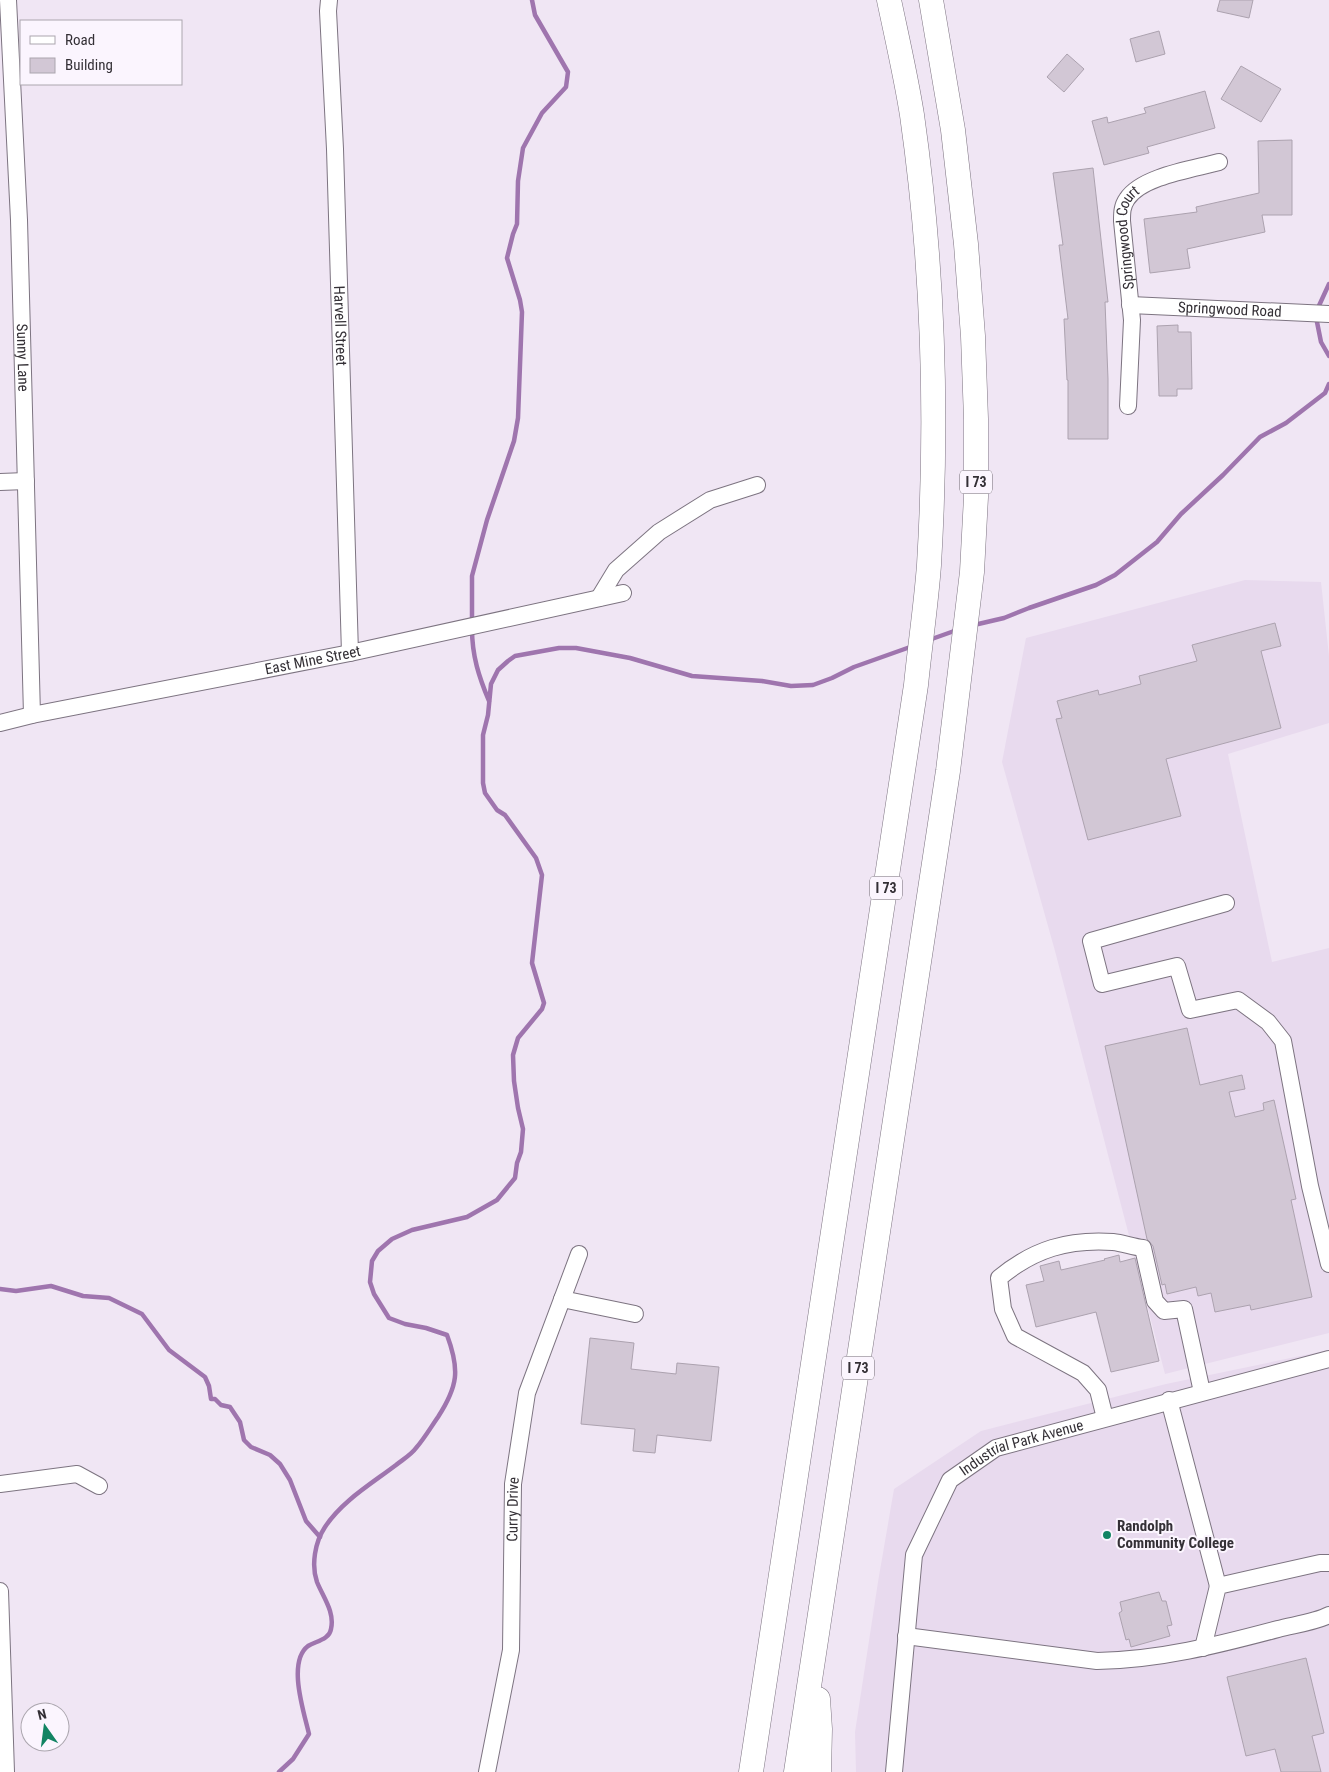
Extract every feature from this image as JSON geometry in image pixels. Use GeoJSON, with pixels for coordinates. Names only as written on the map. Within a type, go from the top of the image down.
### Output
{"type":"FeatureCollection","features":[{"type":"Feature","properties":{"kind":"highway","name":"I 73"},"geometry":{"type":"LineString","coordinates":[[750,1772],[916,685],[928,565],[932,457],[931,335],[924,220],[912,114],[889,0]]}},
{"type":"Feature","properties":{"kind":"highway","name":"I 73"},"geometry":{"type":"LineString","coordinates":[[796,1772],[948,771],[972,572],[976,497],[976,429],[972,327],[966,244],[953,130],[931,0]]}},
{"type":"Feature","properties":{"kind":"highway"},"geometry":{"type":"LineString","coordinates":[[815,1653],[820,1729],[819,1772]]}},
{"type":"Feature","properties":{"kind":"highway"},"geometry":{"type":"LineString","coordinates":[[737,1772],[763,1693]]}},
{"type":"Feature","properties":{"kind":"street","name":"Sunny Lane"},"geometry":{"type":"LineString","coordinates":[[8,0],[19,220],[32,716]]}},
{"type":"Feature","properties":{"kind":"street","name":"Harvell Street"},"geometry":{"type":"LineString","coordinates":[[329,0],[350,653]]}},
{"type":"Feature","properties":{"kind":"street","name":"Springwood Court"},"geometry":{"type":"LineString","coordinates":[[1128,406],[1132,320],[1122,208],[1127,198],[1136,190],[1164,176],[1219,162]]}},
{"type":"Feature","properties":{"kind":"street","name":"Springwood Road"},"geometry":{"type":"LineString","coordinates":[[1130,305],[1329,314]]}},
{"type":"Feature","properties":{"kind":"street"},"geometry":{"type":"LineString","coordinates":[[0,482],[26,481]]}},
{"type":"Feature","properties":{"kind":"street"},"geometry":{"type":"LineString","coordinates":[[599,598],[616,570],[659,532],[710,500],[757,485]]}},
{"type":"Feature","properties":{"kind":"street","name":"East Mine Street"},"geometry":{"type":"LineString","coordinates":[[0,723],[350,653],[623,593]]}},
{"type":"Feature","properties":{"kind":"street"},"geometry":{"type":"LineString","coordinates":[[1226,904],[1091,941],[1102,984],[1177,966],[1190,1010],[1238,1000],[1268,1022],[1283,1041],[1310,1186],[1329,1264]]}},
{"type":"Feature","properties":{"kind":"street"},"geometry":{"type":"LineString","coordinates":[[1105,1418],[1098,1390],[1083,1373],[1015,1336],[1003,1309],[999,1278],[1013,1266],[1036,1253],[1075,1242],[1115,1242],[1143,1248],[1155,1300],[1164,1311],[1184,1309],[1202,1392]]}},
{"type":"Feature","properties":{"kind":"street","name":"Curry Drive"},"geometry":{"type":"LineString","coordinates":[[486,1772],[511,1650],[513,1484],[527,1393],[578,1254]]}},
{"type":"Feature","properties":{"kind":"street"},"geometry":{"type":"LineString","coordinates":[[562,1299],[635,1314]]}},
{"type":"Feature","properties":{"kind":"street","name":"Industrial Park Avenue"},"geometry":{"type":"LineString","coordinates":[[894,1772],[914,1555],[950,1480],[996,1448],[1329,1358]]}},
{"type":"Feature","properties":{"kind":"street"},"geometry":{"type":"LineString","coordinates":[[1169,1400],[1218,1586],[1203,1648]]}},
{"type":"Feature","properties":{"kind":"street"},"geometry":{"type":"LineString","coordinates":[[0,1484],[77,1474],[99,1486]]}},
{"type":"Feature","properties":{"kind":"street"},"geometry":{"type":"LineString","coordinates":[[1218,1586],[1320,1562],[1329,1563]]}},
{"type":"Feature","properties":{"kind":"street"},"geometry":{"type":"LineString","coordinates":[[0,1591],[6,1772]]}},
{"type":"Feature","properties":{"kind":"street"},"geometry":{"type":"LineString","coordinates":[[906,1636],[1097,1661],[1127,1660],[1203,1648],[1329,1615]]}},
{"type":"Feature","properties":{"kind":"shaded area"},"geometry":{"type":"Polygon","coordinates":[[[1245,580],[1321,582],[1329,656],[1329,723],[1228,754],[1272,962],[1329,948],[1329,1333],[1165,1374],[1055,951],[1002,762],[1026,638],[1245,580]]]}},
{"type":"Feature","properties":{"kind":"shaded area","name":"Randolph Community College"},"geometry":{"type":"Polygon","coordinates":[[[1329,1350],[1329,1772],[856,1772],[855,1732],[894,1489],[981,1431],[1166,1384],[1329,1350]]]}},
{"type":"Feature","properties":{"kind":"building"},"geometry":{"type":"Polygon","coordinates":[[[1220,0],[1253,0],[1249,18],[1217,11],[1220,0]]]}},
{"type":"Feature","properties":{"kind":"building"},"geometry":{"type":"Polygon","coordinates":[[[1159,31],[1165,54],[1136,62],[1130,39],[1159,31]]]}},
{"type":"Feature","properties":{"kind":"building"},"geometry":{"type":"Polygon","coordinates":[[[1067,54],[1084,69],[1064,92],[1047,77],[1067,54]]]}},
{"type":"Feature","properties":{"kind":"building"},"geometry":{"type":"Polygon","coordinates":[[[1241,66],[1281,89],[1261,122],[1221,99],[1241,66]]]}},
{"type":"Feature","properties":{"kind":"building"},"geometry":{"type":"Polygon","coordinates":[[[1205,91],[1215,128],[1147,147],[1149,153],[1104,165],[1092,121],[1107,117],[1108,123],[1146,113],[1144,108],[1205,91]]]}},
{"type":"Feature","properties":{"kind":"building"},"geometry":{"type":"Polygon","coordinates":[[[1292,140],[1292,215],[1262,215],[1265,232],[1187,249],[1190,268],[1150,273],[1144,219],[1197,212],[1196,207],[1259,193],[1258,141],[1292,140]]]}},
{"type":"Feature","properties":{"kind":"building"},"geometry":{"type":"Polygon","coordinates":[[[1093,168],[1108,302],[1105,302],[1108,439],[1068,439],[1068,380],[1064,319],[1068,319],[1059,245],[1063,245],[1053,173],[1093,168]]]}},
{"type":"Feature","properties":{"kind":"building"},"geometry":{"type":"Polygon","coordinates":[[[1178,325],[1178,332],[1191,332],[1192,389],[1177,389],[1177,396],[1159,396],[1157,326],[1178,325]]]}},
{"type":"Feature","properties":{"kind":"building"},"geometry":{"type":"Polygon","coordinates":[[[1275,623],[1281,646],[1261,651],[1281,728],[1166,759],[1181,816],[1088,840],[1056,719],[1062,718],[1057,701],[1098,690],[1099,695],[1141,684],[1139,676],[1197,661],[1192,645],[1275,623]]]}},
{"type":"Feature","properties":{"kind":"building"},"geometry":{"type":"Polygon","coordinates":[[[1187,1028],[1200,1085],[1242,1075],[1245,1089],[1229,1092],[1235,1117],[1264,1110],[1263,1103],[1274,1100],[1296,1199],[1291,1200],[1312,1297],[1251,1310],[1250,1305],[1215,1312],[1211,1293],[1198,1296],[1196,1287],[1167,1294],[1165,1284],[1162,1285],[1153,1246],[1147,1239],[1105,1046],[1187,1028]]]}},
{"type":"Feature","properties":{"kind":"building"},"geometry":{"type":"Polygon","coordinates":[[[1119,1255],[1120,1262],[1135,1258],[1159,1361],[1111,1372],[1096,1312],[1036,1327],[1026,1285],[1044,1281],[1040,1266],[1059,1261],[1061,1270],[1119,1255]]]}},
{"type":"Feature","properties":{"kind":"building"},"geometry":{"type":"Polygon","coordinates":[[[590,1338],[634,1343],[631,1369],[676,1374],[677,1363],[719,1367],[711,1441],[657,1435],[655,1453],[633,1451],[635,1429],[581,1424],[590,1338]]]}},
{"type":"Feature","properties":{"kind":"building"},"geometry":{"type":"Polygon","coordinates":[[[1159,1592],[1162,1601],[1166,1601],[1172,1625],[1167,1626],[1170,1636],[1131,1647],[1129,1639],[1126,1640],[1119,1613],[1122,1611],[1120,1602],[1159,1592]]]}},
{"type":"Feature","properties":{"kind":"building"},"geometry":{"type":"Polygon","coordinates":[[[1306,1658],[1324,1733],[1312,1736],[1321,1772],[1281,1772],[1275,1749],[1246,1756],[1227,1677],[1306,1658]]]}},
{"type":"Feature","properties":{"kind":"waterway"},"geometry":{"type":"LineString","coordinates":[[472,622],[472,576],[487,520],[514,441],[518,418],[522,312],[507,258],[517,224],[518,181],[523,148],[542,113],[566,87],[568,72],[535,15],[532,0]]}},
{"type":"Feature","properties":{"kind":"waterway"},"geometry":{"type":"LineString","coordinates":[[1317,310],[1329,284]]}},
{"type":"Feature","properties":{"kind":"waterway"},"geometry":{"type":"LineString","coordinates":[[1316,317],[1321,342],[1329,356]]}},
{"type":"Feature","properties":{"kind":"waterway"},"geometry":{"type":"LineString","coordinates":[[974,625],[1004,618],[1096,585],[1115,575],[1157,542],[1181,514],[1260,437],[1286,423],[1325,393],[1329,384]]}},
{"type":"Feature","properties":{"kind":"waterway"},"geometry":{"type":"LineString","coordinates":[[472,629],[473,648],[477,666],[489,701]]}},
{"type":"Feature","properties":{"kind":"waterway"},"geometry":{"type":"LineString","coordinates":[[929,640],[957,630]]}},
{"type":"Feature","properties":{"kind":"waterway"},"geometry":{"type":"LineString","coordinates":[[279,1772],[293,1759],[309,1734],[299,1688],[299,1663],[302,1653],[308,1646],[328,1636],[331,1629],[330,1611],[317,1582],[314,1568],[315,1554],[322,1533],[332,1518],[348,1501],[414,1451],[445,1406],[455,1378],[454,1358],[447,1335],[389,1318],[374,1294],[370,1282],[372,1261],[378,1251],[392,1239],[412,1230],[467,1217],[497,1200],[515,1178],[521,1152],[523,1129],[514,1081],[513,1055],[518,1038],[542,1009],[544,1003],[532,963],[542,875],[536,858],[505,815],[497,810],[485,793],[483,783],[483,735],[488,715],[491,684],[498,670],[515,656],[559,648],[576,648],[630,658],[692,676],[762,681],[791,686],[813,685],[854,667],[913,646]]}},
{"type":"Feature","properties":{"kind":"waterway"},"geometry":{"type":"LineString","coordinates":[[0,1289],[16,1291],[51,1286],[83,1296],[109,1298],[142,1314],[169,1350],[205,1377],[211,1399],[215,1399],[221,1405],[230,1407],[240,1422],[244,1440],[251,1447],[270,1455],[280,1464],[290,1480],[306,1521],[320,1537]]}},
{"type":"Feature","properties":{"kind":"place","name":"Randolph Community College"},"geometry":{"type":"Point","coordinates":[1107,1535]}}]}
